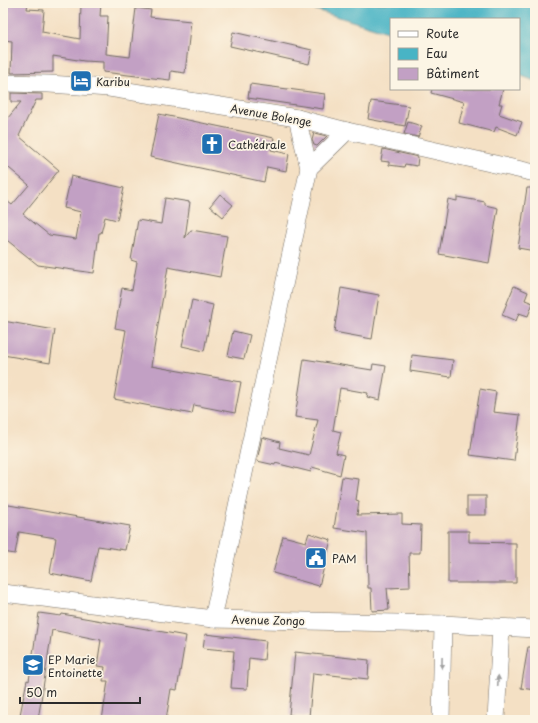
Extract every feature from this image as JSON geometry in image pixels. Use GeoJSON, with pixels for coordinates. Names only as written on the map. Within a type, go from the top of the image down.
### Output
{"type":"FeatureCollection","features":[{"type":"Feature","properties":{"kind":"street","name":"Avenue Bolenge"},"geometry":{"type":"LineString","coordinates":[[3,83],[109,88],[297,118],[347,131],[535,173]]}},
{"type":"Feature","properties":{"kind":"street"},"geometry":{"type":"LineString","coordinates":[[214,619],[309,168],[297,118]]}},
{"type":"Feature","properties":{"kind":"street"},"geometry":{"type":"LineString","coordinates":[[309,168],[347,131]]}},
{"type":"Feature","properties":{"kind":"street","name":"Avenue Zongo"},"geometry":{"type":"LineString","coordinates":[[3,594],[214,619],[443,624],[535,629]]}},
{"type":"Feature","properties":{"kind":"street"},"geometry":{"type":"LineString","coordinates":[[441,720],[443,624]]}},
{"type":"Feature","properties":{"kind":"street"},"geometry":{"type":"LineString","coordinates":[[496,720],[501,628]]}},
{"type":"Feature","properties":{"kind":"water"},"geometry":{"type":"Polygon","coordinates":[[[293,3],[535,3],[535,81],[520,75],[520,18],[390,18],[390,33],[293,3]]]}},
{"type":"Feature","properties":{"kind":"building"},"geometry":{"type":"Polygon","coordinates":[[[3,3],[28,3],[27,9],[44,10],[42,32],[80,39],[81,3],[101,3],[100,16],[108,16],[106,54],[130,57],[136,8],[151,10],[150,17],[191,21],[185,73],[171,71],[170,80],[103,72],[103,62],[84,61],[53,56],[53,72],[11,73],[12,41],[3,40],[3,3]]]}},
{"type":"Feature","properties":{"kind":"building"},"geometry":{"type":"Polygon","coordinates":[[[233,32],[312,50],[309,64],[230,46],[233,32]]]}},
{"type":"Feature","properties":{"kind":"building"},"geometry":{"type":"Polygon","coordinates":[[[250,84],[325,94],[323,109],[248,98],[250,84]]]}},
{"type":"Feature","properties":{"kind":"building"},"geometry":{"type":"Polygon","coordinates":[[[432,90],[503,90],[499,104],[502,104],[499,114],[522,122],[517,135],[496,127],[494,132],[459,123],[464,102],[431,93],[432,90]]]}},
{"type":"Feature","properties":{"kind":"building"},"geometry":{"type":"Polygon","coordinates":[[[11,93],[42,94],[42,100],[36,100],[19,136],[59,170],[23,214],[49,235],[76,239],[81,212],[64,208],[71,176],[124,188],[117,220],[105,217],[101,233],[99,233],[94,273],[38,265],[3,237],[3,198],[12,205],[29,185],[3,163],[3,124],[21,102],[11,102],[11,93]]]}},
{"type":"Feature","properties":{"kind":"building"},"geometry":{"type":"Polygon","coordinates":[[[371,101],[409,106],[405,126],[368,119],[371,101]]]}},
{"type":"Feature","properties":{"kind":"building","name":"Cathédrale"},"geometry":{"type":"Polygon","coordinates":[[[159,114],[274,138],[271,150],[289,154],[286,171],[267,167],[264,182],[150,157],[159,114]]]}},
{"type":"Feature","properties":{"kind":"building"},"geometry":{"type":"Polygon","coordinates":[[[408,122],[422,126],[418,137],[404,134],[408,122]]]}},
{"type":"Feature","properties":{"kind":"building"},"geometry":{"type":"Polygon","coordinates":[[[314,133],[327,136],[317,146],[314,145],[312,140],[314,133]]]}},
{"type":"Feature","properties":{"kind":"building"},"geometry":{"type":"Polygon","coordinates":[[[383,149],[418,157],[417,166],[405,164],[404,167],[389,165],[389,162],[381,161],[383,149]]]}},
{"type":"Feature","properties":{"kind":"building"},"geometry":{"type":"Polygon","coordinates":[[[527,188],[535,188],[535,251],[518,248],[527,188]]]}},
{"type":"Feature","properties":{"kind":"building"},"geometry":{"type":"Polygon","coordinates":[[[220,194],[233,205],[223,217],[210,206],[220,194]]]}},
{"type":"Feature","properties":{"kind":"building"},"geometry":{"type":"Polygon","coordinates":[[[457,197],[485,202],[485,205],[498,208],[489,263],[439,254],[448,199],[457,201],[457,197]]]}},
{"type":"Feature","properties":{"kind":"building"},"geometry":{"type":"Polygon","coordinates":[[[165,198],[190,202],[185,238],[191,230],[227,236],[220,277],[168,267],[151,366],[241,382],[235,413],[194,405],[192,414],[114,399],[126,330],[115,328],[122,288],[132,290],[137,262],[131,260],[138,220],[161,224],[165,198]]]}},
{"type":"Feature","properties":{"kind":"building"},"geometry":{"type":"Polygon","coordinates":[[[514,286],[528,292],[525,300],[533,303],[528,316],[519,313],[516,321],[502,315],[514,286]]]}},
{"type":"Feature","properties":{"kind":"building"},"geometry":{"type":"Polygon","coordinates":[[[341,288],[379,295],[372,339],[334,332],[341,288]]]}},
{"type":"Feature","properties":{"kind":"building"},"geometry":{"type":"Polygon","coordinates":[[[192,300],[213,305],[204,351],[182,346],[192,300]]]}},
{"type":"Feature","properties":{"kind":"building"},"geometry":{"type":"Polygon","coordinates":[[[3,321],[55,330],[50,363],[3,355],[3,321]]]}},
{"type":"Feature","properties":{"kind":"building"},"geometry":{"type":"Polygon","coordinates":[[[233,331],[250,335],[244,359],[228,356],[233,331]]]}},
{"type":"Feature","properties":{"kind":"building"},"geometry":{"type":"Polygon","coordinates":[[[412,355],[453,360],[451,377],[410,371],[412,355]]]}},
{"type":"Feature","properties":{"kind":"building"},"geometry":{"type":"Polygon","coordinates":[[[304,359],[372,370],[373,364],[386,366],[380,400],[367,397],[368,393],[340,388],[333,430],[341,432],[336,453],[344,455],[340,475],[312,467],[311,472],[275,463],[275,465],[257,461],[262,437],[280,442],[279,448],[309,455],[318,420],[295,417],[304,359]]]}},
{"type":"Feature","properties":{"kind":"building"},"geometry":{"type":"Polygon","coordinates":[[[480,389],[496,392],[493,412],[520,415],[514,461],[470,455],[480,389]]]}},
{"type":"Feature","properties":{"kind":"building"},"geometry":{"type":"Polygon","coordinates":[[[342,477],[359,479],[356,500],[359,501],[357,515],[402,514],[402,524],[421,525],[420,553],[409,553],[410,587],[387,588],[389,610],[372,611],[371,588],[368,588],[367,533],[334,528],[342,477]]]}},
{"type":"Feature","properties":{"kind":"building"},"geometry":{"type":"Polygon","coordinates":[[[467,496],[486,496],[486,515],[467,515],[467,496]]]}},
{"type":"Feature","properties":{"kind":"building"},"geometry":{"type":"Polygon","coordinates":[[[3,504],[130,526],[125,550],[98,546],[91,581],[50,573],[56,538],[19,532],[15,554],[3,552],[3,504]]]}},
{"type":"Feature","properties":{"kind":"building"},"geometry":{"type":"Polygon","coordinates":[[[448,531],[469,531],[469,542],[516,543],[516,583],[448,583],[448,531]]]}},
{"type":"Feature","properties":{"kind":"building"},"geometry":{"type":"Polygon","coordinates":[[[309,533],[331,540],[319,586],[273,573],[283,536],[306,542],[309,533]]]}},
{"type":"Feature","properties":{"kind":"building"},"geometry":{"type":"Polygon","coordinates":[[[39,613],[61,616],[62,614],[186,636],[177,690],[171,689],[166,720],[102,720],[108,681],[103,681],[105,667],[97,666],[101,640],[52,630],[38,720],[19,720],[27,680],[29,681],[39,613]]]}},
{"type":"Feature","properties":{"kind":"building"},"geometry":{"type":"Polygon","coordinates":[[[205,634],[266,641],[264,660],[249,658],[247,689],[231,688],[234,651],[203,648],[205,634]]]}},
{"type":"Feature","properties":{"kind":"building"},"geometry":{"type":"Polygon","coordinates":[[[528,647],[535,647],[535,690],[521,688],[528,647]]]}},
{"type":"Feature","properties":{"kind":"building"},"geometry":{"type":"Polygon","coordinates":[[[295,652],[369,660],[368,679],[313,673],[309,717],[289,715],[295,652]]]}},
{"type":"Feature","properties":{"kind":"place","name":"Karibu"},"geometry":{"type":"Point","coordinates":[81,81]}},
{"type":"Feature","properties":{"kind":"place","name":"Cathédrale"},"geometry":{"type":"Point","coordinates":[212,144]}},
{"type":"Feature","properties":{"kind":"place","name":"PAM"},"geometry":{"type":"Point","coordinates":[316,558]}},
{"type":"Feature","properties":{"kind":"place","name":"EP Marie Entoinette"},"geometry":{"type":"Point","coordinates":[33,665]}}]}
